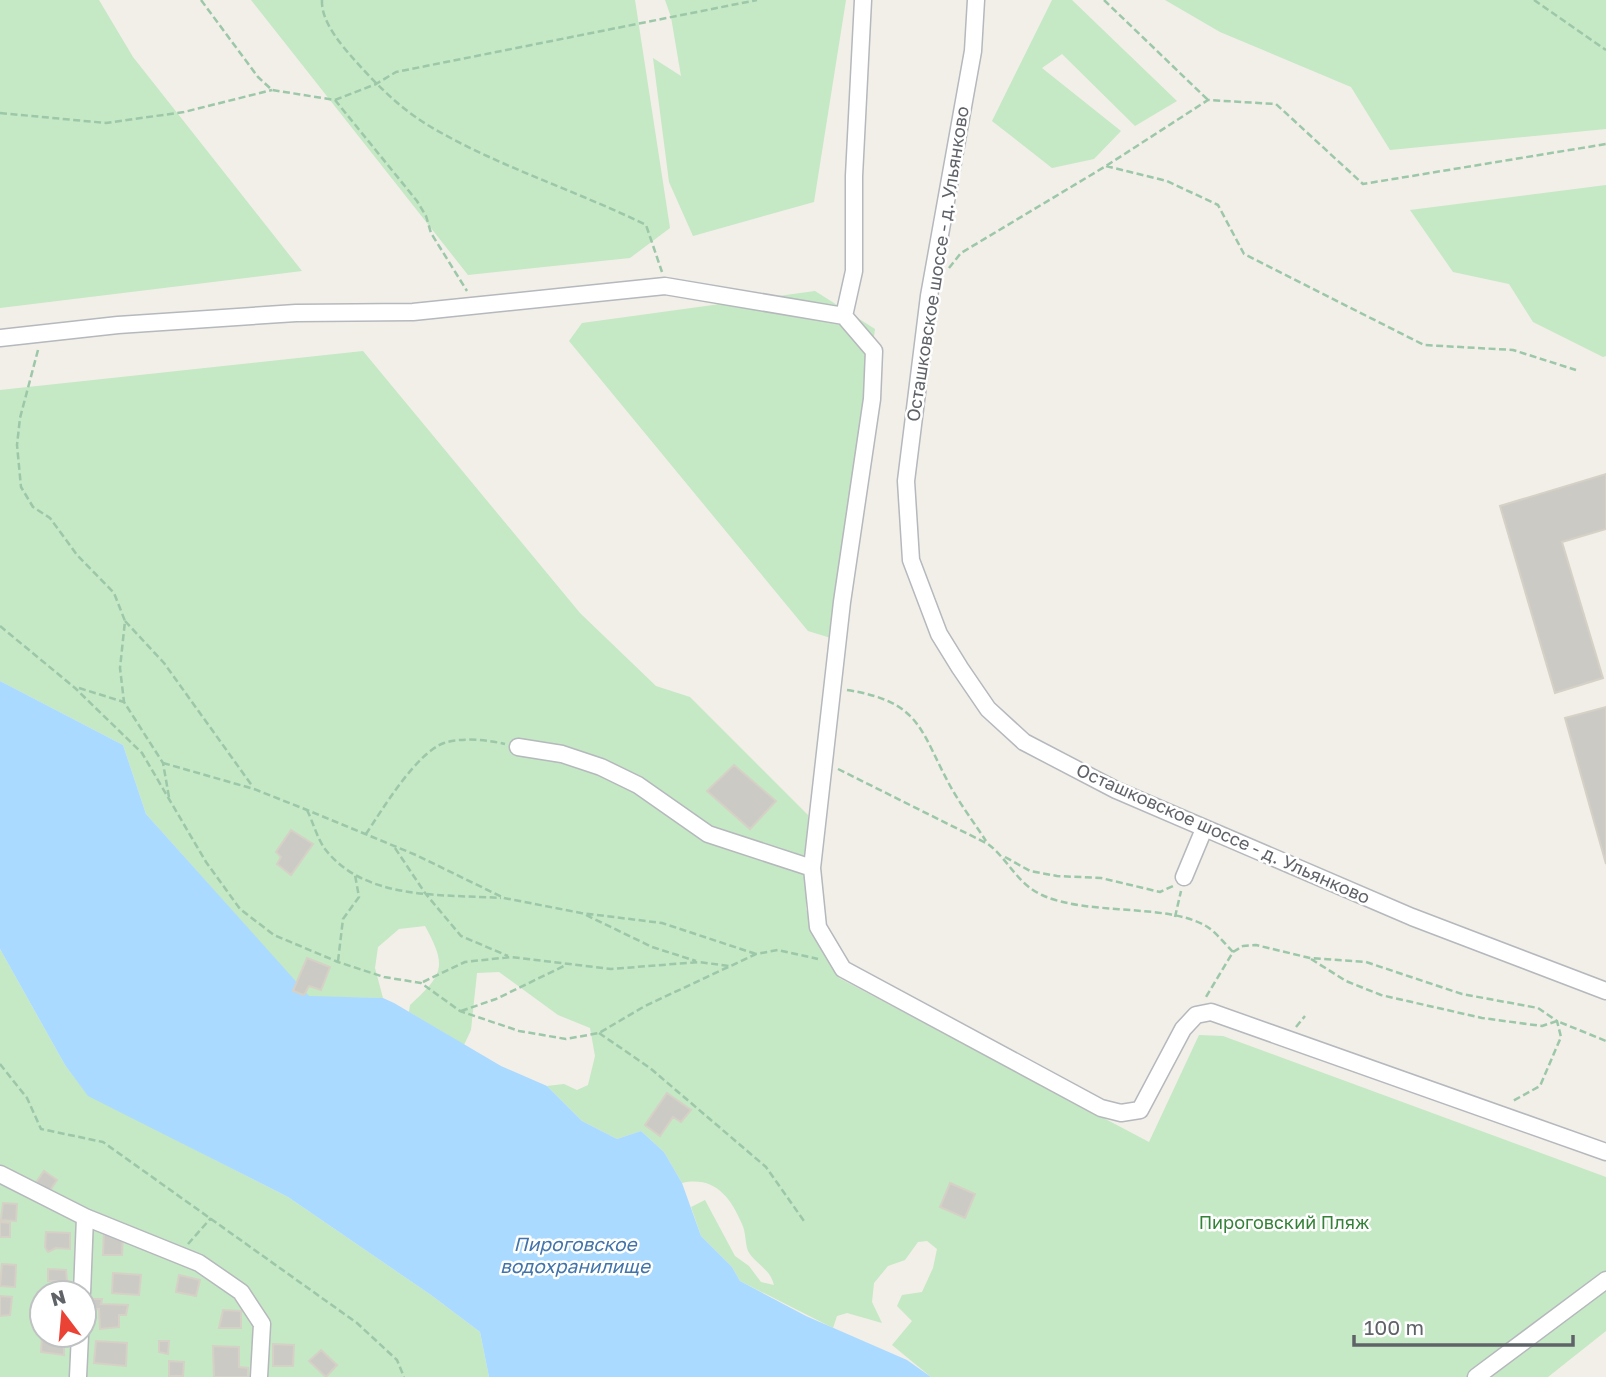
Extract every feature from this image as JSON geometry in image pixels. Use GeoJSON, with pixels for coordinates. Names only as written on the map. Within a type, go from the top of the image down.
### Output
{"type":"FeatureCollection","features":[{"type":"Feature","properties":{"kind":"street"},"geometry":{"type":"LineString","coordinates":[[844,316],[854,271],[854,176],[863,0]]}},
{"type":"Feature","properties":{"kind":"street","name":"Осташковское шоссе - д. Ульянково"},"geometry":{"type":"LineString","coordinates":[[976,0],[973,51],[929,296],[906,481],[911,560],[939,634],[960,668],[988,709],[1024,742],[1116,790],[1412,917],[1606,991]]}},
{"type":"Feature","properties":{"kind":"street"},"geometry":{"type":"LineString","coordinates":[[0,338],[296,313],[413,312],[665,286],[844,316],[874,351],[874,363],[864,464],[842,602],[812,868],[818,927],[843,970],[1101,1108],[1121,1113],[1140,1110],[1183,1029],[1196,1015],[1212,1012],[1606,1152]]}},
{"type":"Feature","properties":{"kind":"street"},"geometry":{"type":"LineString","coordinates":[[518,747],[562,754],[601,767],[638,785],[708,834],[812,868]]}},
{"type":"Feature","properties":{"kind":"street"},"geometry":{"type":"LineString","coordinates":[[1184,877],[1204,829]]}},
{"type":"Feature","properties":{"kind":"street"},"geometry":{"type":"LineString","coordinates":[[0,1174],[85,1217],[199,1263],[241,1292],[262,1324],[259,1377]]}},
{"type":"Feature","properties":{"kind":"street"},"geometry":{"type":"LineString","coordinates":[[83,1279],[85,1217]]}},
{"type":"Feature","properties":{"kind":"street"},"geometry":{"type":"LineString","coordinates":[[1476,1377],[1606,1280]]}},
{"type":"Feature","properties":{"kind":"street"},"geometry":{"type":"LineString","coordinates":[[78,1377],[79,1349]]}},
{"type":"Feature","properties":{"kind":"path"},"geometry":{"type":"LineString","coordinates":[[201,0],[258,77],[272,90]]}},
{"type":"Feature","properties":{"kind":"path"},"geometry":{"type":"LineString","coordinates":[[322,0],[321,11],[340,44],[376,85],[428,126],[495,161],[600,202],[646,225],[660,262],[665,286]]}},
{"type":"Feature","properties":{"kind":"path"},"geometry":{"type":"LineString","coordinates":[[0,113],[106,123],[184,112],[272,90],[335,100],[376,85],[396,72],[757,0]]}},
{"type":"Feature","properties":{"kind":"path"},"geometry":{"type":"LineString","coordinates":[[1104,0],[1208,100]]}},
{"type":"Feature","properties":{"kind":"path"},"geometry":{"type":"LineString","coordinates":[[1534,0],[1606,50]]}},
{"type":"Feature","properties":{"kind":"path"},"geometry":{"type":"LineString","coordinates":[[335,100],[417,201],[426,216],[431,233],[475,306]]}},
{"type":"Feature","properties":{"kind":"path"},"geometry":{"type":"LineString","coordinates":[[945,274],[961,253],[1106,166],[1208,100],[1276,104],[1363,184],[1606,144]]}},
{"type":"Feature","properties":{"kind":"path"},"geometry":{"type":"LineString","coordinates":[[1106,166],[1167,181],[1218,205],[1244,254],[1424,345],[1513,350],[1576,370]]}},
{"type":"Feature","properties":{"kind":"path"},"geometry":{"type":"LineString","coordinates":[[41,334],[20,418],[17,444],[21,487],[33,507],[50,518],[77,555],[114,593],[125,621],[164,663],[254,789]]}},
{"type":"Feature","properties":{"kind":"path"},"geometry":{"type":"LineString","coordinates":[[125,621],[120,668],[124,702],[163,763],[169,800]]}},
{"type":"Feature","properties":{"kind":"path"},"geometry":{"type":"LineString","coordinates":[[0,626],[75,688],[142,754],[206,862],[240,909],[274,936],[384,977],[421,983],[460,1011],[519,1031],[566,1039],[599,1033],[645,1006],[757,954],[778,950],[795,952],[843,970]]}},
{"type":"Feature","properties":{"kind":"path"},"geometry":{"type":"LineString","coordinates":[[75,688],[124,702]]}},
{"type":"Feature","properties":{"kind":"path"},"geometry":{"type":"LineString","coordinates":[[832,688],[873,694],[897,704],[914,719],[929,739],[952,790],[988,844]]}},
{"type":"Feature","properties":{"kind":"path"},"geometry":{"type":"LineString","coordinates":[[366,834],[405,776],[444,743],[490,740],[518,747]]}},
{"type":"Feature","properties":{"kind":"path"},"geometry":{"type":"LineString","coordinates":[[824,762],[988,844],[1030,871],[1101,878],[1160,892],[1184,877]]}},
{"type":"Feature","properties":{"kind":"path"},"geometry":{"type":"LineString","coordinates":[[163,763],[254,789],[366,834],[504,898]]}},
{"type":"Feature","properties":{"kind":"path"},"geometry":{"type":"LineString","coordinates":[[307,810],[325,849],[355,875],[392,889],[504,898],[581,913],[662,923],[757,954]]}},
{"type":"Feature","properties":{"kind":"path"},"geometry":{"type":"LineString","coordinates":[[393,846],[425,893],[461,936],[511,957]]}},
{"type":"Feature","properties":{"kind":"path"},"geometry":{"type":"LineString","coordinates":[[1003,856],[1014,874],[1042,895],[1085,906],[1175,917],[1206,926],[1233,952]]}},
{"type":"Feature","properties":{"kind":"path"},"geometry":{"type":"LineString","coordinates":[[338,962],[343,919],[359,897],[355,875]]}},
{"type":"Feature","properties":{"kind":"path"},"geometry":{"type":"LineString","coordinates":[[1175,917],[1184,877]]}},
{"type":"Feature","properties":{"kind":"path"},"geometry":{"type":"LineString","coordinates":[[581,913],[652,947],[699,962],[729,966]]}},
{"type":"Feature","properties":{"kind":"path"},"geometry":{"type":"LineString","coordinates":[[1196,1015],[1233,952],[1243,946],[1256,945],[1310,958],[1366,962],[1462,994],[1538,1008],[1557,1021],[1606,1041]]}},
{"type":"Feature","properties":{"kind":"path"},"geometry":{"type":"LineString","coordinates":[[421,983],[465,962],[511,957],[611,970],[699,962]]}},
{"type":"Feature","properties":{"kind":"path"},"geometry":{"type":"LineString","coordinates":[[1310,958],[1346,981],[1381,995],[1482,1018],[1542,1026],[1557,1021]]}},
{"type":"Feature","properties":{"kind":"path"},"geometry":{"type":"LineString","coordinates":[[460,1011],[496,999],[566,965]]}},
{"type":"Feature","properties":{"kind":"path"},"geometry":{"type":"LineString","coordinates":[[1493,1110],[1527,1096],[1540,1086],[1561,1037],[1557,1021]]}},
{"type":"Feature","properties":{"kind":"path"},"geometry":{"type":"LineString","coordinates":[[599,1033],[650,1068],[766,1167],[804,1221]]}},
{"type":"Feature","properties":{"kind":"path"},"geometry":{"type":"LineString","coordinates":[[0,1064],[27,1098],[41,1129],[103,1142],[357,1324],[397,1360],[404,1377]]}},
{"type":"Feature","properties":{"kind":"path"},"geometry":{"type":"LineString","coordinates":[[180,1257],[195,1233],[211,1218]]}},
{"type":"Feature","properties":{"kind":"green space"},"geometry":{"type":"Polygon","coordinates":[[[0,0],[99,0],[133,57],[302,271],[0,308],[0,0]]]}},
{"type":"Feature","properties":{"kind":"green space"},"geometry":{"type":"Polygon","coordinates":[[[251,0],[635,0],[670,228],[630,258],[468,275],[251,0]]]}},
{"type":"Feature","properties":{"kind":"green space"},"geometry":{"type":"Polygon","coordinates":[[[665,0],[846,0],[814,202],[693,236],[669,182],[653,58],[681,76],[671,17],[665,0]]]}},
{"type":"Feature","properties":{"kind":"green space"},"geometry":{"type":"Polygon","coordinates":[[[1052,0],[1072,0],[1177,101],[1135,126],[1062,54],[1042,68],[1121,131],[1094,159],[1052,168],[992,121],[1052,0]]]}},
{"type":"Feature","properties":{"kind":"green space"},"geometry":{"type":"Polygon","coordinates":[[[1165,0],[1606,0],[1606,129],[1390,150],[1351,87],[1220,32],[1165,0]]]}},
{"type":"Feature","properties":{"kind":"green space"},"geometry":{"type":"Polygon","coordinates":[[[1606,185],[1606,356],[1603,357],[1533,322],[1509,284],[1453,272],[1410,210],[1606,185]]]}},
{"type":"Feature","properties":{"kind":"green space"},"geometry":{"type":"Polygon","coordinates":[[[815,291],[875,329],[834,639],[808,631],[569,341],[582,323],[815,291]]]}},
{"type":"Feature","properties":{"kind":"green space","name":"Пироговский Пляж"},"geometry":{"type":"Polygon","coordinates":[[[363,351],[580,613],[656,686],[690,697],[808,815],[806,909],[839,978],[1149,1142],[1199,1035],[1223,1036],[1606,1177],[1606,1331],[1548,1377],[931,1377],[892,1345],[912,1321],[897,1306],[902,1295],[922,1292],[933,1268],[937,1249],[927,1241],[918,1242],[905,1260],[888,1266],[874,1283],[872,1302],[882,1323],[847,1313],[837,1316],[833,1328],[740,1281],[732,1267],[701,1236],[691,1207],[705,1200],[735,1256],[749,1266],[761,1282],[774,1285],[769,1274],[748,1251],[743,1227],[732,1205],[720,1190],[703,1183],[682,1183],[664,1152],[641,1131],[617,1139],[582,1121],[547,1086],[564,1084],[577,1090],[588,1085],[595,1056],[590,1028],[558,1015],[499,972],[477,973],[471,1030],[464,1045],[409,1012],[410,1005],[430,985],[438,969],[437,951],[425,926],[399,929],[378,947],[375,968],[383,998],[309,997],[146,814],[123,745],[0,681],[0,390],[363,351]]]}},
{"type":"Feature","properties":{"kind":"green space"},"geometry":{"type":"Polygon","coordinates":[[[0,949],[65,1065],[88,1095],[288,1197],[431,1295],[480,1332],[489,1377],[0,1377],[0,949]]]}},
{"type":"Feature","properties":{"kind":"water","name":"Пироговское водохранилище"},"geometry":{"type":"Polygon","coordinates":[[[0,681],[123,745],[146,814],[309,996],[383,998],[501,1066],[547,1086],[582,1121],[617,1139],[641,1131],[664,1152],[682,1183],[701,1236],[732,1267],[740,1281],[806,1316],[907,1360],[931,1377],[489,1377],[480,1332],[431,1295],[288,1197],[88,1096],[65,1065],[0,949],[0,681]]]}},
{"type":"Feature","properties":{"kind":"building"},"geometry":{"type":"Polygon","coordinates":[[[1606,474],[1606,529],[1562,542],[1603,678],[1555,693],[1500,506],[1606,474]]]}},
{"type":"Feature","properties":{"kind":"building"},"geometry":{"type":"Polygon","coordinates":[[[1606,707],[1606,864],[1565,718],[1606,707]]]}},
{"type":"Feature","properties":{"kind":"building"},"geometry":{"type":"Polygon","coordinates":[[[734,765],[776,801],[750,829],[707,791],[734,765]]]}},
{"type":"Feature","properties":{"kind":"building"},"geometry":{"type":"Polygon","coordinates":[[[291,830],[313,844],[291,875],[277,864],[281,857],[276,852],[291,830]]]}},
{"type":"Feature","properties":{"kind":"building"},"geometry":{"type":"Polygon","coordinates":[[[307,958],[330,967],[321,990],[309,986],[304,995],[293,991],[307,958]]]}},
{"type":"Feature","properties":{"kind":"building"},"geometry":{"type":"Polygon","coordinates":[[[667,1093],[691,1110],[681,1122],[673,1117],[660,1136],[645,1125],[667,1093]]]}},
{"type":"Feature","properties":{"kind":"building"},"geometry":{"type":"Polygon","coordinates":[[[44,1171],[57,1180],[47,1195],[35,1184],[44,1171]]]}},
{"type":"Feature","properties":{"kind":"building"},"geometry":{"type":"Polygon","coordinates":[[[950,1183],[975,1194],[965,1218],[940,1207],[950,1183]]]}},
{"type":"Feature","properties":{"kind":"building"},"geometry":{"type":"Polygon","coordinates":[[[3,1203],[17,1204],[16,1221],[1,1220],[3,1203]]]}},
{"type":"Feature","properties":{"kind":"building"},"geometry":{"type":"Polygon","coordinates":[[[0,1222],[10,1223],[10,1237],[0,1237],[0,1222]]]}},
{"type":"Feature","properties":{"kind":"building"},"geometry":{"type":"Polygon","coordinates":[[[46,1232],[70,1233],[70,1249],[56,1248],[48,1252],[45,1247],[46,1232]]]}},
{"type":"Feature","properties":{"kind":"building"},"geometry":{"type":"Polygon","coordinates":[[[104,1232],[123,1233],[122,1255],[103,1255],[104,1232]]]}},
{"type":"Feature","properties":{"kind":"building"},"geometry":{"type":"Polygon","coordinates":[[[2,1264],[16,1265],[15,1287],[0,1286],[2,1264]]]}},
{"type":"Feature","properties":{"kind":"building"},"geometry":{"type":"Polygon","coordinates":[[[48,1269],[66,1270],[67,1279],[48,1279],[48,1269]]]}},
{"type":"Feature","properties":{"kind":"building"},"geometry":{"type":"Polygon","coordinates":[[[113,1273],[141,1275],[139,1295],[112,1293],[113,1273]]]}},
{"type":"Feature","properties":{"kind":"building"},"geometry":{"type":"Polygon","coordinates":[[[179,1275],[200,1280],[196,1296],[176,1292],[179,1275]]]}},
{"type":"Feature","properties":{"kind":"building"},"geometry":{"type":"Polygon","coordinates":[[[0,1296],[12,1297],[10,1315],[0,1316],[0,1296]]]}},
{"type":"Feature","properties":{"kind":"building"},"geometry":{"type":"Polygon","coordinates":[[[98,1299],[102,1299],[101,1304],[128,1305],[126,1315],[119,1315],[119,1327],[100,1329],[98,1299]]]}},
{"type":"Feature","properties":{"kind":"building"},"geometry":{"type":"Polygon","coordinates":[[[223,1310],[241,1311],[241,1328],[219,1328],[223,1310]]]}},
{"type":"Feature","properties":{"kind":"building"},"geometry":{"type":"Polygon","coordinates":[[[98,1341],[127,1343],[126,1366],[94,1363],[98,1341]]]}},
{"type":"Feature","properties":{"kind":"building"},"geometry":{"type":"Polygon","coordinates":[[[159,1341],[169,1341],[168,1354],[159,1352],[159,1341]]]}},
{"type":"Feature","properties":{"kind":"building"},"geometry":{"type":"Polygon","coordinates":[[[273,1344],[294,1345],[293,1366],[273,1366],[273,1344]]]}},
{"type":"Feature","properties":{"kind":"building"},"geometry":{"type":"Polygon","coordinates":[[[213,1346],[239,1347],[239,1367],[248,1368],[248,1377],[214,1377],[213,1346]]]}},
{"type":"Feature","properties":{"kind":"building"},"geometry":{"type":"Polygon","coordinates":[[[41,1349],[64,1349],[64,1355],[41,1352],[41,1349]]]}},
{"type":"Feature","properties":{"kind":"building"},"geometry":{"type":"Polygon","coordinates":[[[321,1350],[337,1365],[326,1377],[309,1361],[321,1350]]]}},
{"type":"Feature","properties":{"kind":"building"},"geometry":{"type":"Polygon","coordinates":[[[169,1361],[184,1362],[183,1376],[169,1376],[169,1361]]]}}]}
